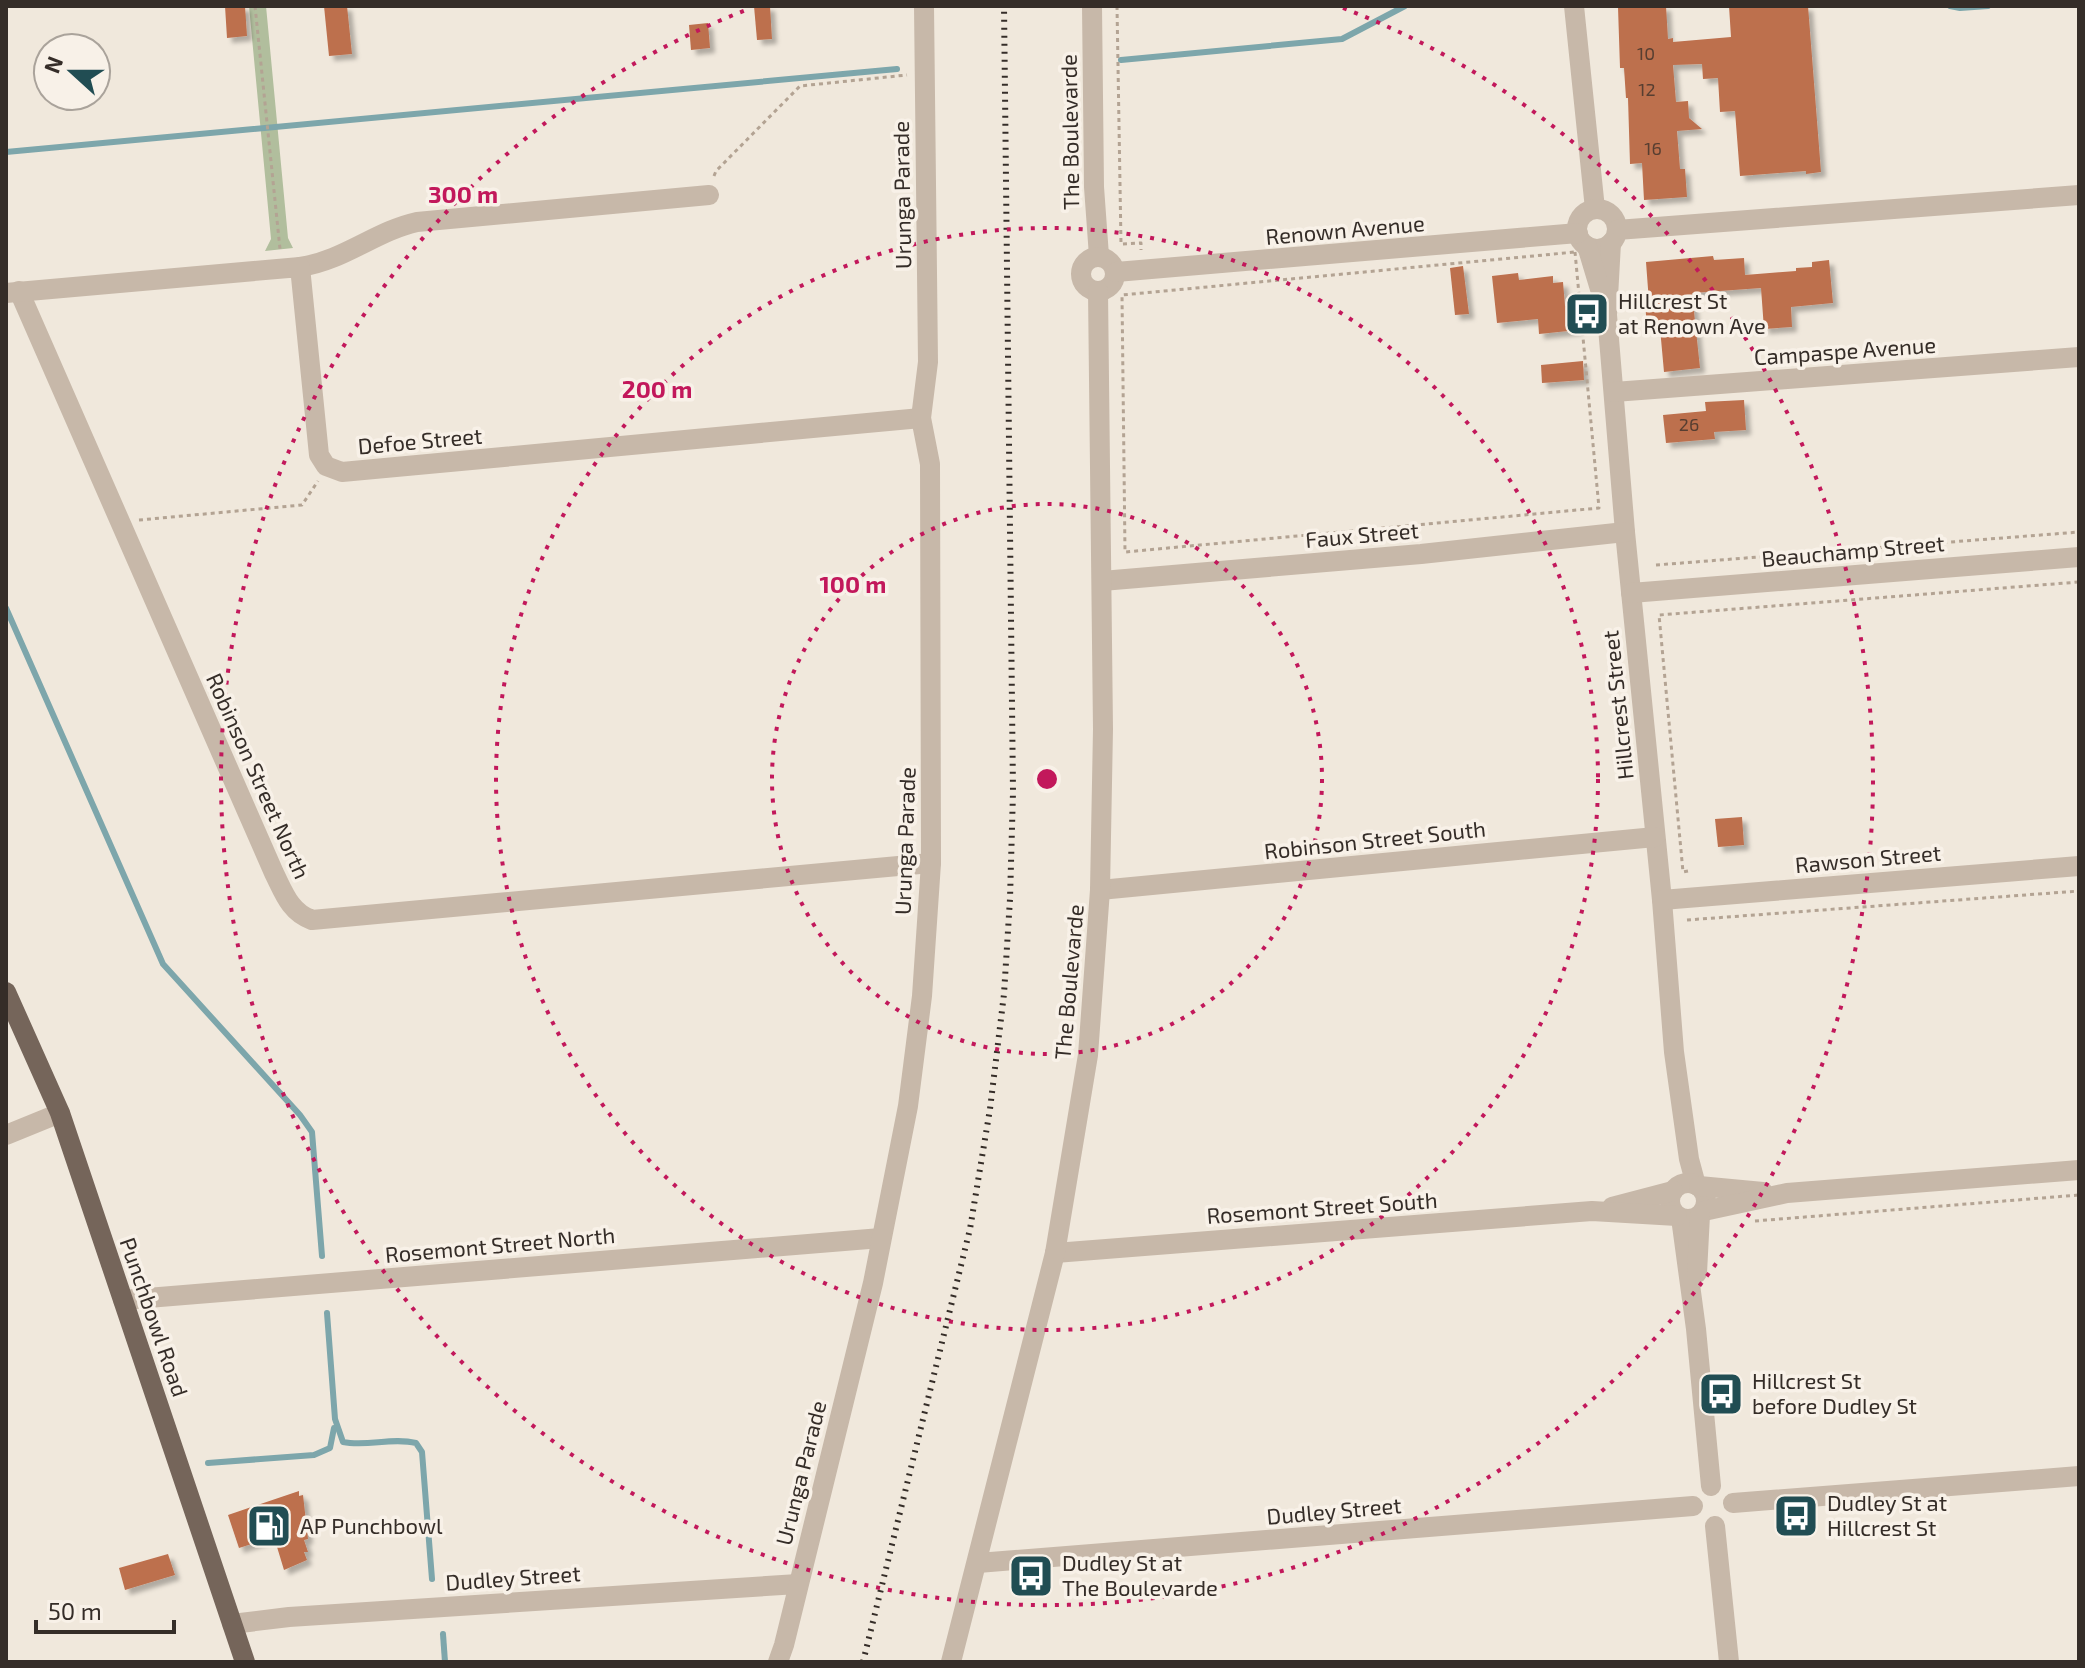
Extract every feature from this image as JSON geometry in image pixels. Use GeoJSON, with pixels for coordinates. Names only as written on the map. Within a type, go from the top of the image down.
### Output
{"type":"FeatureCollection","features":[{"type":"Feature","properties":{"kind":"main road","name":"Punchbowl Road"},"geometry":{"type":"LineString","coordinates":[[6,992],[60,1113],[245,1662]]}},
{"type":"Feature","properties":{"kind":"street","name":"Urunga Parade"},"geometry":{"type":"LineString","coordinates":[[778,1662],[873,1283],[908,1106],[922,996],[931,863],[930,464],[921,418],[928,362],[924,6]]}},
{"type":"Feature","properties":{"kind":"street","name":"The Boulevarde"},"geometry":{"type":"LineString","coordinates":[[1092,6],[1094,187],[1099,256]]}},
{"type":"Feature","properties":{"kind":"street"},"geometry":{"type":"LineString","coordinates":[[1574,6],[1595,209]]}},
{"type":"Feature","properties":{"kind":"street"},"geometry":{"type":"LineString","coordinates":[[12,292],[300,267],[337,258],[417,222],[709,195]]}},
{"type":"Feature","properties":{"kind":"street"},"geometry":{"type":"LineString","coordinates":[[1614,236],[1616,223],[1608,212],[1595,209],[1583,215],[1577,226],[1583,240],[1600,248],[1614,236],[2079,195]]}},
{"type":"Feature","properties":{"kind":"street","name":"Hillcrest Street"},"geometry":{"type":"LineString","coordinates":[[1614,236],[1607,315],[1686,1187]]}},
{"type":"Feature","properties":{"kind":"street","name":"Renown Avenue"},"geometry":{"type":"LineString","coordinates":[[1116,272],[1583,240]]}},
{"type":"Feature","properties":{"kind":"street","name":"Hillcrest Street"},"geometry":{"type":"LineString","coordinates":[[1583,240],[1607,315]]}},
{"type":"Feature","properties":{"kind":"street"},"geometry":{"type":"LineString","coordinates":[[1099,256],[1112,263],[1116,272],[1109,288],[1098,291],[1084,284],[1081,273],[1088,259],[1099,256]]}},
{"type":"Feature","properties":{"kind":"street"},"geometry":{"type":"LineString","coordinates":[[300,267],[317,447],[326,466]]}},
{"type":"Feature","properties":{"kind":"street","name":"The Boulevarde"},"geometry":{"type":"LineString","coordinates":[[951,1662],[1055,1253],[1088,1055],[1100,890],[1103,729],[1098,291]]}},
{"type":"Feature","properties":{"kind":"street","name":"Robinson Street North"},"geometry":{"type":"LineString","coordinates":[[12,292],[120,522],[274,873],[295,912],[303,917],[312,920],[931,863]]}},
{"type":"Feature","properties":{"kind":"street","name":"Campaspe Avenue"},"geometry":{"type":"LineString","coordinates":[[1614,392],[2079,357]]}},
{"type":"Feature","properties":{"kind":"street","name":"Defoe Street"},"geometry":{"type":"LineString","coordinates":[[326,466],[347,472],[921,418]]}},
{"type":"Feature","properties":{"kind":"street","name":"Faux Street"},"geometry":{"type":"LineString","coordinates":[[1102,581],[1406,555],[1625,532]]}},
{"type":"Feature","properties":{"kind":"street","name":"Beauchamp Street"},"geometry":{"type":"LineString","coordinates":[[1631,593],[2079,557]]}},
{"type":"Feature","properties":{"kind":"street","name":"Robinson Street South"},"geometry":{"type":"LineString","coordinates":[[1100,890],[1655,837]]}},
{"type":"Feature","properties":{"kind":"street","name":"Rawson Street"},"geometry":{"type":"LineString","coordinates":[[1662,900],[2079,866]]}},
{"type":"Feature","properties":{"kind":"street"},"geometry":{"type":"LineString","coordinates":[[6,1135],[60,1113]]}},
{"type":"Feature","properties":{"kind":"street","name":"Rosemont Street South"},"geometry":{"type":"LineString","coordinates":[[1592,1211],[1686,1187],[1787,1193],[2079,1170]]}},
{"type":"Feature","properties":{"kind":"street"},"geometry":{"type":"LineString","coordinates":[[1690,1215],[1670,1204],[1686,1187],[1706,1196],[1690,1215],[1696,1329],[1711,1486]]}},
{"type":"Feature","properties":{"kind":"street","name":"Rosemont Street South"},"geometry":{"type":"LineString","coordinates":[[1055,1253],[1592,1211],[1690,1215],[1787,1193]]}},
{"type":"Feature","properties":{"kind":"street","name":"Rosemont Street North"},"geometry":{"type":"LineString","coordinates":[[123,1300],[881,1238]]}},
{"type":"Feature","properties":{"kind":"street"},"geometry":{"type":"LineString","coordinates":[[1733,1503],[2079,1476]]}},
{"type":"Feature","properties":{"kind":"street"},"geometry":{"type":"LineString","coordinates":[[1711,1486],[1725,1490],[1733,1503],[1731,1516],[1715,1526],[1702,1523],[1693,1506],[1698,1493],[1711,1486]]}},
{"type":"Feature","properties":{"kind":"street","name":"Dudley Street"},"geometry":{"type":"LineString","coordinates":[[978,1563],[1693,1506]]}},
{"type":"Feature","properties":{"kind":"street"},"geometry":{"type":"LineString","coordinates":[[1715,1526],[1729,1662]]}},
{"type":"Feature","properties":{"kind":"street","name":"Dudley Street"},"geometry":{"type":"LineString","coordinates":[[232,1624],[264,1618],[798,1584]]}},
{"type":"Feature","properties":{"kind":"path"},"geometry":{"type":"LineString","coordinates":[[255,6],[280,251]]}},
{"type":"Feature","properties":{"kind":"path"},"geometry":{"type":"LineString","coordinates":[[1117,6],[1121,244],[1141,243],[1143,294]]}},
{"type":"Feature","properties":{"kind":"path"},"geometry":{"type":"LineString","coordinates":[[709,195],[716,171],[800,86],[925,74]]}},
{"type":"Feature","properties":{"kind":"path"},"geometry":{"type":"LineString","coordinates":[[1575,252],[1599,508],[1125,552],[1122,295],[1143,294],[1575,252]]}},
{"type":"Feature","properties":{"kind":"path"},"geometry":{"type":"LineString","coordinates":[[120,522],[302,505],[326,466]]}},
{"type":"Feature","properties":{"kind":"path"},"geometry":{"type":"LineString","coordinates":[[1656,565],[2079,532]]}},
{"type":"Feature","properties":{"kind":"path"},"geometry":{"type":"LineString","coordinates":[[1688,871],[1683,872],[1659,615],[2079,582]]}},
{"type":"Feature","properties":{"kind":"path"},"geometry":{"type":"LineString","coordinates":[[1687,920],[2079,891]]}},
{"type":"Feature","properties":{"kind":"path"},"geometry":{"type":"LineString","coordinates":[[1748,1222],[2079,1195]]}},
{"type":"Feature","properties":{"kind":"green space"},"geometry":{"type":"Polygon","coordinates":[[[249,6],[266,6],[288,238],[293,248],[265,251],[271,239],[249,6]]]}},
{"type":"Feature","properties":{"kind":"building"},"geometry":{"type":"Polygon","coordinates":[[[225,6],[245,6],[247,36],[227,38],[225,6]]]}},
{"type":"Feature","properties":{"kind":"building"},"geometry":{"type":"Polygon","coordinates":[[[324,6],[347,6],[352,54],[329,56],[324,6]]]}},
{"type":"Feature","properties":{"kind":"building"},"geometry":{"type":"Polygon","coordinates":[[[754,6],[770,6],[772,39],[757,40],[754,6]]]}},
{"type":"Feature","properties":{"kind":"building"},"geometry":{"type":"Polygon","coordinates":[[[1666,6],[1668,39],[1673,38],[1673,42],[1731,37],[1729,6],[1808,6],[1821,172],[1740,176],[1735,111],[1720,112],[1718,78],[1703,79],[1702,64],[1673,65],[1676,102],[1688,101],[1689,118],[1702,129],[1677,131],[1680,169],[1685,169],[1687,197],[1644,200],[1642,163],[1630,164],[1628,98],[1624,68],[1620,68],[1618,7],[1666,6]]]}},
{"type":"Feature","properties":{"kind":"building"},"geometry":{"type":"Polygon","coordinates":[[[708,23],[710,48],[691,50],[689,25],[708,23]]]}},
{"type":"Feature","properties":{"kind":"building"},"geometry":{"type":"Polygon","coordinates":[[[1713,256],[1714,260],[1744,258],[1745,275],[1796,271],[1796,268],[1812,267],[1812,262],[1829,260],[1833,303],[1791,307],[1792,327],[1764,329],[1761,288],[1692,293],[1700,368],[1664,372],[1660,328],[1647,328],[1646,262],[1713,256]]]}},
{"type":"Feature","properties":{"kind":"building"},"geometry":{"type":"Polygon","coordinates":[[[1463,266],[1469,314],[1455,315],[1450,268],[1463,266]]]}},
{"type":"Feature","properties":{"kind":"building"},"geometry":{"type":"Polygon","coordinates":[[[1518,273],[1519,280],[1553,276],[1553,283],[1563,282],[1565,306],[1576,305],[1578,330],[1539,334],[1538,319],[1497,323],[1492,276],[1518,273]]]}},
{"type":"Feature","properties":{"kind":"building"},"geometry":{"type":"Polygon","coordinates":[[[1583,361],[1584,380],[1542,383],[1541,365],[1583,361]]]}},
{"type":"Feature","properties":{"kind":"building"},"geometry":{"type":"Polygon","coordinates":[[[1744,400],[1746,430],[1714,432],[1715,439],[1666,443],[1663,415],[1706,411],[1705,402],[1744,400]]]}},
{"type":"Feature","properties":{"kind":"building"},"geometry":{"type":"Polygon","coordinates":[[[1742,817],[1744,845],[1718,847],[1715,819],[1742,817]]]}},
{"type":"Feature","properties":{"kind":"building","name":"AP Punchbowl"},"geometry":{"type":"Polygon","coordinates":[[[299,1491],[299,1496],[303,1495],[308,1539],[304,1540],[308,1552],[304,1552],[307,1560],[284,1570],[274,1537],[239,1548],[228,1515],[299,1491]]]}},
{"type":"Feature","properties":{"kind":"building"},"geometry":{"type":"Polygon","coordinates":[[[168,1554],[175,1575],[125,1590],[119,1568],[168,1554]]]}},
{"type":"Feature","properties":{"kind":"waterway"},"geometry":{"type":"LineString","coordinates":[[1121,60],[1342,39],[1405,6]]}},
{"type":"Feature","properties":{"kind":"waterway"},"geometry":{"type":"LineString","coordinates":[[1950,6],[1988,6]]}},
{"type":"Feature","properties":{"kind":"waterway"},"geometry":{"type":"LineString","coordinates":[[6,152],[897,69]]}},
{"type":"Feature","properties":{"kind":"waterway"},"geometry":{"type":"LineString","coordinates":[[6,608],[163,964],[312,1132],[322,1256]]}},
{"type":"Feature","properties":{"kind":"waterway"},"geometry":{"type":"LineString","coordinates":[[327,1313],[335,1419],[343,1442],[407,1441],[416,1443],[422,1452],[432,1579]]}},
{"type":"Feature","properties":{"kind":"waterway"},"geometry":{"type":"LineString","coordinates":[[208,1463],[314,1455],[330,1448],[334,1428]]}},
{"type":"Feature","properties":{"kind":"waterway"},"geometry":{"type":"LineString","coordinates":[[443,1634],[445,1662]]}},
{"type":"Feature","properties":{"kind":"railway"},"geometry":{"type":"LineString","coordinates":[[863,1662],[970,1229],[990,1109],[1004,994],[1013,792],[1004,6]]}},
{"type":"Feature","properties":{"kind":"place","name":"Hillcrest St at Renown Ave"},"geometry":{"type":"Point","coordinates":[1587,314]}},
{"type":"Feature","properties":{"kind":"place","name":"Hillcrest St before Dudley St"},"geometry":{"type":"Point","coordinates":[1721,1394]}},
{"type":"Feature","properties":{"kind":"place","name":"Dudley St at Hillcrest St"},"geometry":{"type":"Point","coordinates":[1796,1516]}},
{"type":"Feature","properties":{"kind":"place","name":"AP Punchbowl"},"geometry":{"type":"Point","coordinates":[269,1526]}},
{"type":"Feature","properties":{"kind":"place","name":"Dudley St at The Boulevarde"},"geometry":{"type":"Point","coordinates":[1031,1576]}}]}
